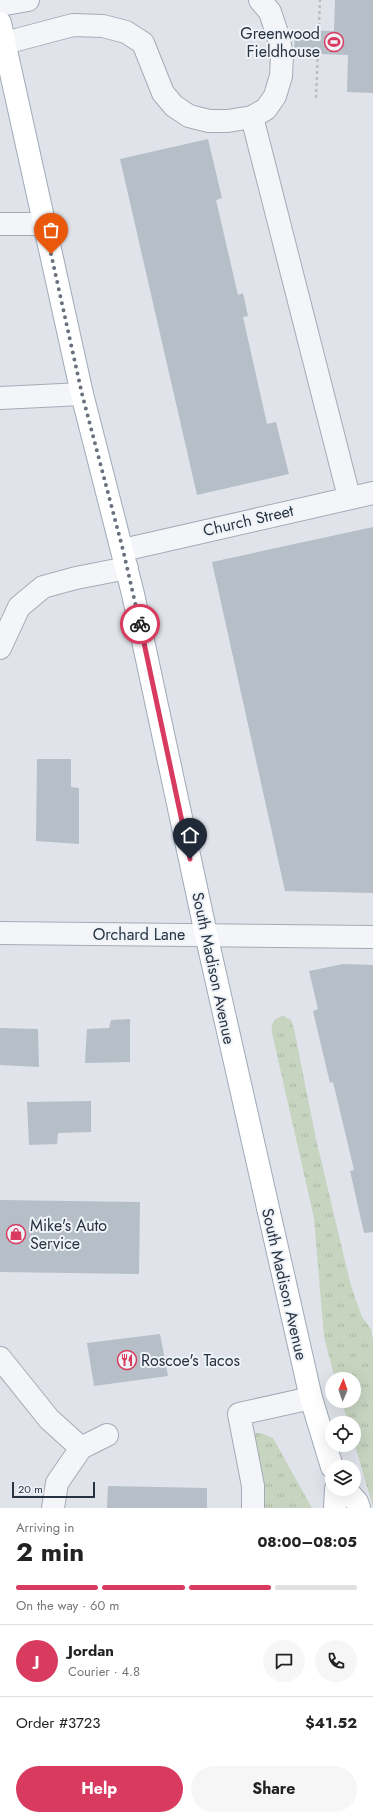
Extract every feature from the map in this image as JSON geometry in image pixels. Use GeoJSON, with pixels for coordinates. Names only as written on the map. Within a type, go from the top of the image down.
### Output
{"type":"FeatureCollection","features":[{"type":"Feature","properties":{"kind":"main road","name":"South Madison Avenue"},"geometry":{"type":"LineString","coordinates":[[2,33],[82,394],[125,559],[206,934],[311,1398],[330,1460]]}},
{"type":"Feature","properties":{"kind":"main road"},"geometry":{"type":"LineString","coordinates":[[335,1508],[336,1496]]}},
{"type":"Feature","properties":{"kind":"main road"},"geometry":{"type":"LineString","coordinates":[[351,1496],[357,1502],[359,1508]]}},
{"type":"Feature","properties":{"kind":"street"},"geometry":{"type":"LineString","coordinates":[[0,5],[28,0]]}},
{"type":"Feature","properties":{"kind":"street"},"geometry":{"type":"LineString","coordinates":[[2,33],[73,25],[103,26],[126,32],[143,43],[163,93],[174,106],[189,116],[209,121],[228,121],[252,117],[266,109],[275,96],[281,76],[282,55],[278,36],[270,12],[260,0]]}},
{"type":"Feature","properties":{"kind":"street"},"geometry":{"type":"LineString","coordinates":[[252,117],[349,497]]}},
{"type":"Feature","properties":{"kind":"street"},"geometry":{"type":"LineString","coordinates":[[0,224],[45,224]]}},
{"type":"Feature","properties":{"kind":"street"},"geometry":{"type":"LineString","coordinates":[[0,398],[82,394]]}},
{"type":"Feature","properties":{"kind":"street","name":"Church Street"},"geometry":{"type":"LineString","coordinates":[[10,610],[43,587],[76,578],[125,559],[349,497],[373,493]]}},
{"type":"Feature","properties":{"kind":"street"},"geometry":{"type":"LineString","coordinates":[[0,648],[10,610]]}},
{"type":"Feature","properties":{"kind":"street","name":"Orchard Lane"},"geometry":{"type":"LineString","coordinates":[[0,933],[206,934],[373,937]]}},
{"type":"Feature","properties":{"kind":"street"},"geometry":{"type":"LineString","coordinates":[[0,1358],[49,1419],[81,1448]]}},
{"type":"Feature","properties":{"kind":"street"},"geometry":{"type":"LineString","coordinates":[[253,1508],[253,1486],[239,1414],[311,1398]]}},
{"type":"Feature","properties":{"kind":"street"},"geometry":{"type":"LineString","coordinates":[[53,1508],[58,1483],[81,1448],[107,1435]]}},
{"type":"Feature","properties":{"kind":"path"},"geometry":{"type":"LineString","coordinates":[[316,98],[320,0]]}},
{"type":"Feature","properties":{"kind":"green space"},"geometry":{"type":"Polygon","coordinates":[[[283,1016],[291,1020],[294,1029],[316,1139],[351,1286],[362,1317],[371,1329],[373,1340],[373,1507],[361,1466],[361,1460],[359,1460],[357,1452],[361,1452],[361,1416],[346,1416],[344,1408],[361,1408],[361,1372],[333,1372],[324,1337],[314,1218],[272,1033],[273,1022],[283,1016]]]}},
{"type":"Feature","properties":{"kind":"green space"},"geometry":{"type":"Polygon","coordinates":[[[253,1433],[261,1433],[273,1438],[312,1508],[261,1508],[253,1433]]]}},
{"type":"Feature","properties":{"kind":"building","name":"Greenwood Fieldhouse"},"geometry":{"type":"Polygon","coordinates":[[[335,0],[373,0],[373,93],[347,92],[348,55],[294,53],[295,30],[334,31],[335,0]]]}},
{"type":"Feature","properties":{"kind":"building"},"geometry":{"type":"Polygon","coordinates":[[[208,139],[222,198],[216,200],[238,295],[243,293],[248,316],[243,317],[267,424],[276,422],[289,474],[197,495],[120,159],[208,139]]]}},
{"type":"Feature","properties":{"kind":"building"},"geometry":{"type":"Polygon","coordinates":[[[373,527],[373,893],[285,891],[212,562],[373,527]]]}},
{"type":"Feature","properties":{"kind":"building"},"geometry":{"type":"Polygon","coordinates":[[[37,759],[71,759],[71,787],[79,788],[79,844],[36,841],[37,759]]]}},
{"type":"Feature","properties":{"kind":"building"},"geometry":{"type":"Polygon","coordinates":[[[343,964],[373,965],[373,1232],[364,1233],[350,1171],[354,1170],[333,1082],[330,1083],[313,1011],[318,1009],[309,971],[343,964]]]}},
{"type":"Feature","properties":{"kind":"building"},"geometry":{"type":"Polygon","coordinates":[[[130,1019],[130,1062],[85,1063],[87,1029],[109,1028],[111,1020],[130,1019]]]}},
{"type":"Feature","properties":{"kind":"building"},"geometry":{"type":"Polygon","coordinates":[[[0,1028],[38,1029],[39,1067],[0,1065],[0,1028]]]}},
{"type":"Feature","properties":{"kind":"building"},"geometry":{"type":"Polygon","coordinates":[[[91,1101],[91,1132],[58,1133],[57,1144],[29,1145],[27,1102],[91,1101]]]}},
{"type":"Feature","properties":{"kind":"building"},"geometry":{"type":"Polygon","coordinates":[[[0,1200],[140,1202],[139,1274],[0,1272],[0,1200]]]}},
{"type":"Feature","properties":{"kind":"building","name":"Roscoe's Tacos"},"geometry":{"type":"Polygon","coordinates":[[[160,1334],[168,1376],[94,1386],[87,1343],[160,1334]]]}},
{"type":"Feature","properties":{"kind":"building"},"geometry":{"type":"Polygon","coordinates":[[[108,1486],[207,1488],[207,1508],[107,1508],[108,1486]]]}},
{"type":"Feature","properties":{"kind":"way so far"},"geometry":{"type":"LineString","coordinates":[[51,254],[82,394],[123,550],[140,624]]}},
{"type":"Feature","properties":{"kind":"place","name":"Greenwood Fieldhouse"},"geometry":{"type":"Point","coordinates":[334,42]}},
{"type":"Feature","properties":{"kind":"place","name":"Mike's Auto Service"},"geometry":{"type":"Point","coordinates":[16,1234]}},
{"type":"Feature","properties":{"kind":"place","name":"Roscoe's Tacos"},"geometry":{"type":"Point","coordinates":[127,1360]}},
{"type":"Feature","properties":{"kind":"route"},"geometry":{"type":"LineString","coordinates":[[140,624],[190,859]]}}]}
